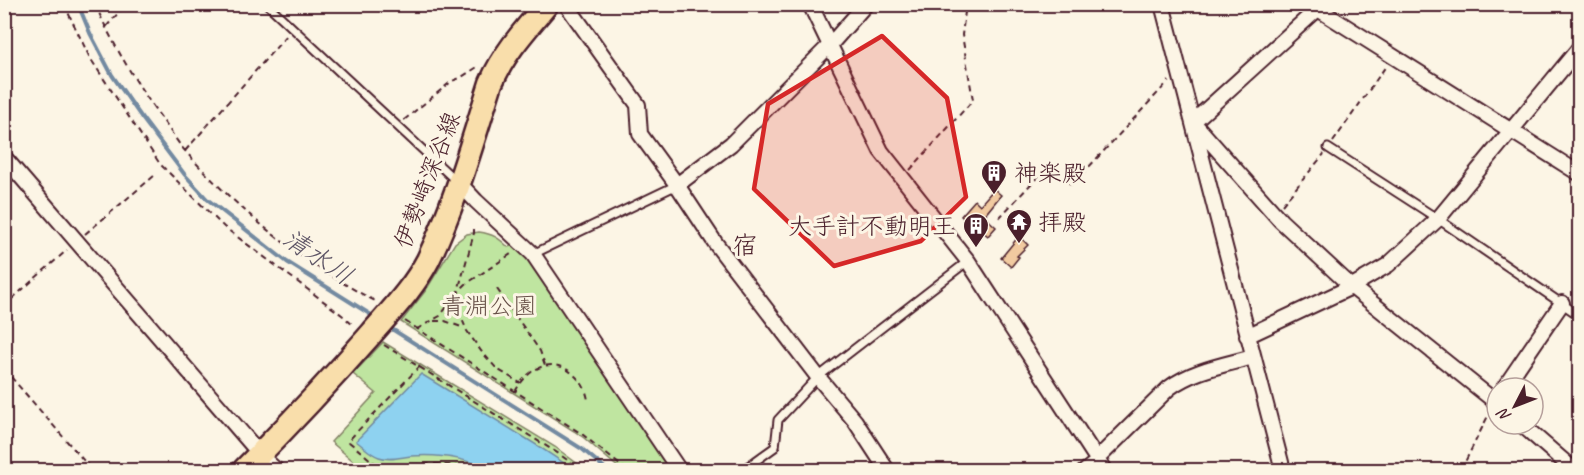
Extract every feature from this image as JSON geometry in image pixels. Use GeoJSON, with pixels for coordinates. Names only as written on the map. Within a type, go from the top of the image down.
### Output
{"type":"FeatureCollection","features":[{"type":"Feature","properties":{"kind":"main road","name":"伊勢崎深谷線"},"geometry":{"type":"LineString","coordinates":[[244,471],[394,314],[427,261],[459,183],[491,83],[506,54],[546,4]]}},
{"type":"Feature","properties":{"kind":"street"},"geometry":{"type":"LineString","coordinates":[[566,4],[638,105],[640,134],[716,244],[818,377],[855,421],[887,471]]}},
{"type":"Feature","properties":{"kind":"street"},"geometry":{"type":"LineString","coordinates":[[810,4],[881,151],[968,261],[1100,464]]}},
{"type":"Feature","properties":{"kind":"street"},"geometry":{"type":"LineString","coordinates":[[677,185],[731,144],[830,45],[866,4]]}},
{"type":"Feature","properties":{"kind":"street"},"geometry":{"type":"LineString","coordinates":[[1162,4],[1283,471]]}},
{"type":"Feature","properties":{"kind":"street"},"geometry":{"type":"LineString","coordinates":[[1193,122],[1321,7],[1393,56],[1580,174]]}},
{"type":"Feature","properties":{"kind":"street"},"geometry":{"type":"LineString","coordinates":[[1248,336],[1352,287],[1388,266],[1438,219],[1580,47]]}},
{"type":"Feature","properties":{"kind":"street"},"geometry":{"type":"LineString","coordinates":[[1193,122],[1275,215],[1352,287],[1485,392]]}},
{"type":"Feature","properties":{"kind":"street"},"geometry":{"type":"LineString","coordinates":[[4,157],[276,471]]}},
{"type":"Feature","properties":{"kind":"street"},"geometry":{"type":"LineString","coordinates":[[459,183],[533,254],[679,471]]}},
{"type":"Feature","properties":{"kind":"street"},"geometry":{"type":"LineString","coordinates":[[1512,376],[1562,303]]}},
{"type":"Feature","properties":{"kind":"street"},"geometry":{"type":"LineString","coordinates":[[1100,464],[1102,454],[1169,388],[1179,381],[1191,375],[1253,357]]}},
{"type":"Feature","properties":{"kind":"street"},"geometry":{"type":"LineString","coordinates":[[1535,436],[1574,471]]}},
{"type":"Feature","properties":{"kind":"lane"},"geometry":{"type":"LineString","coordinates":[[267,4],[459,183]]}},
{"type":"Feature","properties":{"kind":"lane"},"geometry":{"type":"LineString","coordinates":[[1328,148],[1438,219],[1580,316]]}},
{"type":"Feature","properties":{"kind":"lane"},"geometry":{"type":"LineString","coordinates":[[533,254],[677,185]]}},
{"type":"Feature","properties":{"kind":"lane"},"geometry":{"type":"LineString","coordinates":[[743,471],[776,447],[778,420],[818,377],[968,261]]}},
{"type":"Feature","properties":{"kind":"lane"},"geometry":{"type":"LineString","coordinates":[[1081,471],[1100,464]]}},
{"type":"Feature","properties":{"kind":"path"},"geometry":{"type":"LineString","coordinates":[[64,4],[90,58],[160,164],[225,227],[354,326],[559,454],[581,471]]}},
{"type":"Feature","properties":{"kind":"path"},"geometry":{"type":"LineString","coordinates":[[95,4],[136,84],[184,151],[242,209],[296,253],[347,286],[379,303],[515,393],[582,434],[626,471]]}},
{"type":"Feature","properties":{"kind":"path"},"geometry":{"type":"LineString","coordinates":[[106,27],[126,4]]}},
{"type":"Feature","properties":{"kind":"path"},"geometry":{"type":"LineString","coordinates":[[902,179],[973,100],[962,34],[966,4]]}},
{"type":"Feature","properties":{"kind":"path"},"geometry":{"type":"LineString","coordinates":[[184,151],[293,28]]}},
{"type":"Feature","properties":{"kind":"path"},"geometry":{"type":"LineString","coordinates":[[1275,215],[1328,148],[1393,56]]}},
{"type":"Feature","properties":{"kind":"path"},"geometry":{"type":"LineString","coordinates":[[398,126],[452,81],[478,67]]}},
{"type":"Feature","properties":{"kind":"path"},"geometry":{"type":"LineString","coordinates":[[999,218],[1047,167],[1072,185],[1170,81],[1181,75]]}},
{"type":"Feature","properties":{"kind":"path"},"geometry":{"type":"LineString","coordinates":[[474,229],[457,295],[457,304],[465,328],[481,351],[496,369],[520,383]]}},
{"type":"Feature","properties":{"kind":"path"},"geometry":{"type":"LineString","coordinates":[[417,329],[440,316],[466,284],[516,250]]}},
{"type":"Feature","properties":{"kind":"path"},"geometry":{"type":"LineString","coordinates":[[497,289],[540,351],[545,366]]}},
{"type":"Feature","properties":{"kind":"path"},"geometry":{"type":"LineString","coordinates":[[432,321],[445,321],[465,328]]}},
{"type":"Feature","properties":{"kind":"path"},"geometry":{"type":"LineString","coordinates":[[515,393],[520,383],[537,368],[558,365],[567,369],[583,384],[588,400]]}},
{"type":"Feature","properties":{"kind":"path"},"geometry":{"type":"LineString","coordinates":[[392,471],[378,466],[348,441],[420,366]]}},
{"type":"Feature","properties":{"kind":"path"},"geometry":{"type":"LineString","coordinates":[[4,369],[92,471]]}},
{"type":"Feature","properties":{"kind":"path"},"geometry":{"type":"LineString","coordinates":[[1461,471],[1485,423]]}},
{"type":"Feature","properties":{"kind":"path"},"geometry":{"type":"LineString","coordinates":[[383,468],[450,465],[469,471]]}},
{"type":"Feature","properties":{"kind":"highlighted area"},"geometry":{"type":"Polygon","coordinates":[[[882,36],[947,98],[966,197],[921,241],[834,266],[754,189],[768,104],[882,36]]]}},
{"type":"Feature","properties":{"kind":"green space","name":"青淵公園"},"geometry":{"type":"Polygon","coordinates":[[[479,232],[495,237],[508,247],[516,245],[530,258],[672,470],[621,470],[574,431],[401,322],[426,290],[455,243],[467,234],[479,232]]]}},
{"type":"Feature","properties":{"kind":"green space","name":"青淵公園"},"geometry":{"type":"Polygon","coordinates":[[[383,342],[555,447],[586,470],[364,470],[331,442],[376,393],[353,374],[383,342]]]}},
{"type":"Feature","properties":{"kind":"water"},"geometry":{"type":"Polygon","coordinates":[[[421,374],[573,470],[489,470],[470,462],[441,456],[421,455],[387,459],[373,454],[356,441],[421,374]]]}},
{"type":"Feature","properties":{"kind":"building"},"geometry":{"type":"Polygon","coordinates":[[[994,189],[1001,195],[984,216],[996,227],[988,236],[961,216],[975,200],[980,205],[994,189]]]}},
{"type":"Feature","properties":{"kind":"building"},"geometry":{"type":"Polygon","coordinates":[[[1019,236],[1028,245],[1017,256],[1019,257],[1011,267],[1001,258],[1019,236]]]}},
{"type":"Feature","properties":{"kind":"waterway","name":"清水川"},"geometry":{"type":"LineString","coordinates":[[78,4],[112,75],[185,175],[207,199],[287,262],[376,318]]}},
{"type":"Feature","properties":{"kind":"waterway","name":"清水川"},"geometry":{"type":"LineString","coordinates":[[387,326],[582,449],[607,470]]}},
{"type":"Feature","properties":{"kind":"place","name":"神楽殿"},"geometry":{"type":"Point","coordinates":[994,196]}},
{"type":"Feature","properties":{"kind":"place","name":"拝殿"},"geometry":{"type":"Point","coordinates":[1019,245]}},
{"type":"Feature","properties":{"kind":"place","name":"大手計不動明王"},"geometry":{"type":"Point","coordinates":[976,249]}},
{"type":"Feature","properties":{"kind":"district","name":"宿"},"geometry":{"type":"Point","coordinates":[745,245]}}]}
